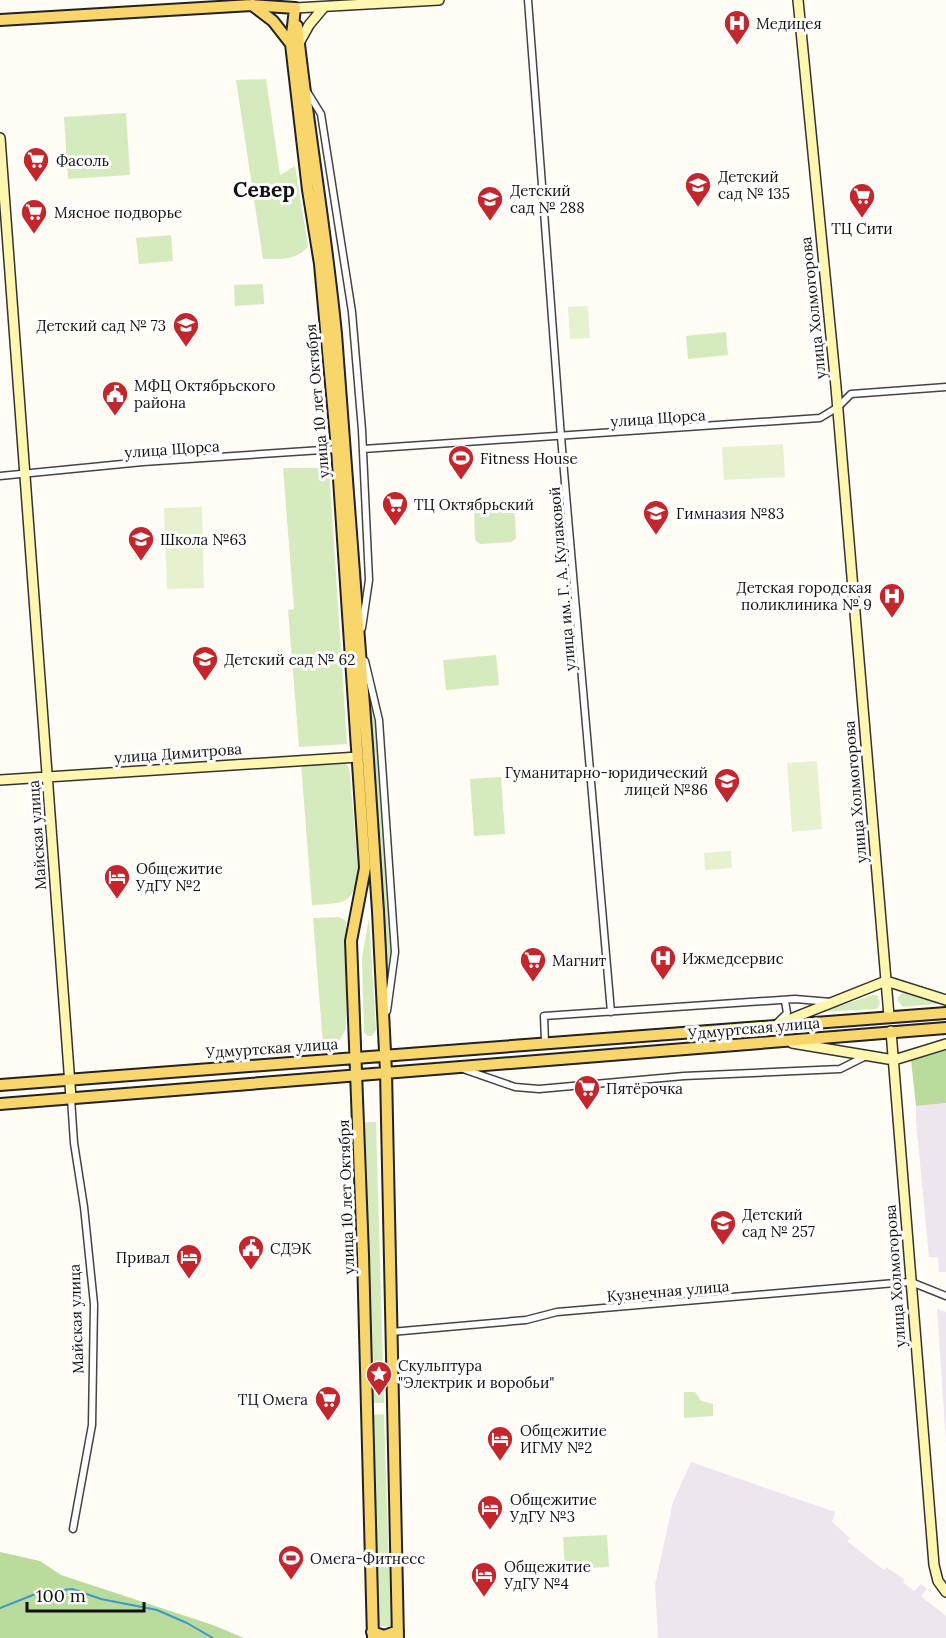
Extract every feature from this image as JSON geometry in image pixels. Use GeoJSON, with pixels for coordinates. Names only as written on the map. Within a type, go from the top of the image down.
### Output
{"type":"FeatureCollection","features":[{"type":"Feature","properties":{"kind":"main road"},"geometry":{"type":"LineString","coordinates":[[0,20],[295,4],[295,43]]}},
{"type":"Feature","properties":{"kind":"main road"},"geometry":{"type":"LineString","coordinates":[[252,5],[273,21],[295,43]]}},
{"type":"Feature","properties":{"kind":"main road","name":"улица 10 лет Октября"},"geometry":{"type":"LineString","coordinates":[[295,43],[330,273],[363,756],[378,911],[386,1072],[398,1634]]}},
{"type":"Feature","properties":{"kind":"main road","name":"улица 10 лет Октября"},"geometry":{"type":"LineString","coordinates":[[295,43],[308,190],[320,264],[360,640],[365,868],[351,941],[373,1635]]}},
{"type":"Feature","properties":{"kind":"main road","name":"Удмуртская улица"},"geometry":{"type":"LineString","coordinates":[[0,1085],[946,1013]]}},
{"type":"Feature","properties":{"kind":"main road","name":"улица Холмогорова"},"geometry":{"type":"LineString","coordinates":[[890,1016],[891,1031]]}},
{"type":"Feature","properties":{"kind":"main road","name":"Удмуртская улица"},"geometry":{"type":"LineString","coordinates":[[0,1104],[946,1028]]}},
{"type":"Feature","properties":{"kind":"main road"},"geometry":{"type":"LineString","coordinates":[[26,1083],[32,1087],[33,1092],[33,1097],[29,1102]]}},
{"type":"Feature","properties":{"kind":"main road"},"geometry":{"type":"LineString","coordinates":[[373,1635],[398,1634]]}},
{"type":"Feature","properties":{"kind":"street"},"geometry":{"type":"LineString","coordinates":[[295,4],[324,7],[439,0]]}},
{"type":"Feature","properties":{"kind":"street","name":"улица им. Г. А. Кулаковой"},"geometry":{"type":"LineString","coordinates":[[528,0],[561,436],[611,1012]]}},
{"type":"Feature","properties":{"kind":"street","name":"улица Холмогорова"},"geometry":{"type":"LineString","coordinates":[[798,0],[838,407],[890,1016]]}},
{"type":"Feature","properties":{"kind":"street"},"geometry":{"type":"LineString","coordinates":[[295,43],[324,7]]}},
{"type":"Feature","properties":{"kind":"street","name":"улица 10 лет Октября"},"geometry":{"type":"LineString","coordinates":[[303,86],[321,114],[352,312],[363,449],[369,580],[360,640],[379,720],[395,952],[384,1035]]}},
{"type":"Feature","properties":{"kind":"street","name":"Майская улица"},"geometry":{"type":"LineString","coordinates":[[0,138],[74,1143],[85,1214],[93,1304],[92,1425],[73,1529]]}},
{"type":"Feature","properties":{"kind":"street"},"geometry":{"type":"LineString","coordinates":[[836,387],[851,394],[946,387]]}},
{"type":"Feature","properties":{"kind":"street","name":"улица Щорса"},"geometry":{"type":"LineString","coordinates":[[363,449],[820,418],[838,407],[851,394]]}},
{"type":"Feature","properties":{"kind":"street"},"geometry":{"type":"LineString","coordinates":[[820,418],[839,420]]}},
{"type":"Feature","properties":{"kind":"street","name":"улица Щорса"},"geometry":{"type":"LineString","coordinates":[[0,476],[143,462],[341,449]]}},
{"type":"Feature","properties":{"kind":"street","name":"улица Димитрова"},"geometry":{"type":"LineString","coordinates":[[0,780],[363,756]]}},
{"type":"Feature","properties":{"kind":"street"},"geometry":{"type":"LineString","coordinates":[[776,1025],[886,981],[946,1000]]}},
{"type":"Feature","properties":{"kind":"street"},"geometry":{"type":"LineString","coordinates":[[776,1025],[787,1013],[785,1001]]}},
{"type":"Feature","properties":{"kind":"street","name":"Удмуртская улица"},"geometry":{"type":"LineString","coordinates":[[545,1042],[544,1016],[785,1001],[831,1002]]}},
{"type":"Feature","properties":{"kind":"street","name":"улица Холмогорова"},"geometry":{"type":"LineString","coordinates":[[891,1031],[934,1565],[938,1581],[946,1592]]}},
{"type":"Feature","properties":{"kind":"street"},"geometry":{"type":"LineString","coordinates":[[778,1041],[894,1060],[946,1044]]}},
{"type":"Feature","properties":{"kind":"street","name":"Удмуртская улица"},"geometry":{"type":"LineString","coordinates":[[457,1067],[514,1087],[528,1089],[684,1076],[840,1069],[866,1055]]}},
{"type":"Feature","properties":{"kind":"street","name":"Кузнечная улица"},"geometry":{"type":"LineString","coordinates":[[391,1332],[526,1320],[557,1312],[910,1282],[946,1296]]}},
{"type":"Feature","properties":{"kind":"shaded area"},"geometry":{"type":"Polygon","coordinates":[[[946,1103],[946,1272],[939,1272],[938,1257],[929,1257],[916,1106],[946,1103]]]}},
{"type":"Feature","properties":{"kind":"shaded area"},"geometry":{"type":"Polygon","coordinates":[[[937,1309],[946,1312],[946,1443],[937,1309]]]}},
{"type":"Feature","properties":{"kind":"shaded area"},"geometry":{"type":"Polygon","coordinates":[[[691,1462],[835,1512],[832,1522],[850,1538],[847,1541],[884,1570],[886,1567],[905,1580],[903,1582],[914,1591],[921,1584],[927,1589],[921,1596],[946,1616],[946,1638],[658,1638],[655,1585],[673,1502],[691,1462]]]}},
{"type":"Feature","properties":{"kind":"green space"},"geometry":{"type":"Polygon","coordinates":[[[266,79],[280,175],[295,166],[308,246],[294,257],[282,259],[263,259],[236,80],[266,79]]]}},
{"type":"Feature","properties":{"kind":"green space"},"geometry":{"type":"Polygon","coordinates":[[[126,113],[130,175],[68,179],[64,117],[126,113]]]}},
{"type":"Feature","properties":{"kind":"green space"},"geometry":{"type":"Polygon","coordinates":[[[171,235],[173,261],[139,264],[136,238],[171,235]]]}},
{"type":"Feature","properties":{"kind":"green space"},"geometry":{"type":"Polygon","coordinates":[[[263,284],[264,304],[235,306],[234,285],[263,284]]]}},
{"type":"Feature","properties":{"kind":"green space"},"geometry":{"type":"Polygon","coordinates":[[[588,306],[590,338],[570,339],[568,307],[588,306]]]}},
{"type":"Feature","properties":{"kind":"green space"},"geometry":{"type":"Polygon","coordinates":[[[726,332],[728,355],[688,359],[686,336],[726,332]]]}},
{"type":"Feature","properties":{"kind":"green space"},"geometry":{"type":"Polygon","coordinates":[[[783,444],[785,477],[724,480],[722,447],[783,444]]]}},
{"type":"Feature","properties":{"kind":"green space"},"geometry":{"type":"Polygon","coordinates":[[[283,468],[329,468],[347,744],[299,747],[288,610],[294,609],[283,468]]]}},
{"type":"Feature","properties":{"kind":"green space"},"geometry":{"type":"Polygon","coordinates":[[[511,500],[514,503],[516,538],[512,542],[480,544],[475,540],[474,505],[478,501],[511,500]]]}},
{"type":"Feature","properties":{"kind":"green space"},"geometry":{"type":"Polygon","coordinates":[[[202,507],[204,588],[167,589],[164,508],[202,507]]]}},
{"type":"Feature","properties":{"kind":"green space"},"geometry":{"type":"Polygon","coordinates":[[[134,529],[146,529],[147,559],[135,559],[134,529]]]}},
{"type":"Feature","properties":{"kind":"green space"},"geometry":{"type":"Polygon","coordinates":[[[496,655],[499,685],[446,690],[443,660],[496,655]]]}},
{"type":"Feature","properties":{"kind":"green space"},"geometry":{"type":"Polygon","coordinates":[[[367,682],[375,724],[393,957],[387,982],[367,682]]]}},
{"type":"Feature","properties":{"kind":"green space"},"geometry":{"type":"Polygon","coordinates":[[[343,761],[348,766],[350,775],[358,871],[356,882],[350,897],[345,900],[339,903],[312,905],[301,764],[343,761]]]}},
{"type":"Feature","properties":{"kind":"green space"},"geometry":{"type":"Polygon","coordinates":[[[817,761],[822,829],[792,832],[787,763],[817,761]]]}},
{"type":"Feature","properties":{"kind":"green space"},"geometry":{"type":"Polygon","coordinates":[[[501,777],[505,834],[474,836],[470,779],[501,777]]]}},
{"type":"Feature","properties":{"kind":"green space"},"geometry":{"type":"Polygon","coordinates":[[[731,851],[732,868],[705,870],[704,853],[731,851]]]}},
{"type":"Feature","properties":{"kind":"green space"},"geometry":{"type":"Polygon","coordinates":[[[339,917],[346,921],[346,1029],[339,1041],[323,1044],[313,918],[339,917]]]}},
{"type":"Feature","properties":{"kind":"green space"},"geometry":{"type":"Polygon","coordinates":[[[369,918],[376,1030],[372,1036],[367,1036],[364,1032],[362,958],[369,918]]]}},
{"type":"Feature","properties":{"kind":"green space"},"geometry":{"type":"Polygon","coordinates":[[[903,992],[946,1003],[903,1007],[898,997],[903,992]]]}},
{"type":"Feature","properties":{"kind":"green space"},"geometry":{"type":"Polygon","coordinates":[[[877,995],[880,1002],[878,1008],[875,1009],[821,1012],[877,995]]]}},
{"type":"Feature","properties":{"kind":"green space"},"geometry":{"type":"Polygon","coordinates":[[[946,1050],[946,1103],[916,1106],[911,1060],[946,1050]]]}},
{"type":"Feature","properties":{"kind":"green space"},"geometry":{"type":"Polygon","coordinates":[[[364,1122],[376,1122],[384,1403],[373,1403],[364,1122]]]}},
{"type":"Feature","properties":{"kind":"green space"},"geometry":{"type":"Polygon","coordinates":[[[684,1392],[695,1392],[701,1401],[713,1404],[713,1416],[684,1418],[684,1392]]]}},
{"type":"Feature","properties":{"kind":"green space"},"geometry":{"type":"Polygon","coordinates":[[[384,1414],[391,1626],[379,1626],[373,1415],[384,1414]]]}},
{"type":"Feature","properties":{"kind":"green space"},"geometry":{"type":"Polygon","coordinates":[[[607,1535],[609,1567],[565,1569],[563,1537],[607,1535]]]}},
{"type":"Feature","properties":{"kind":"green space"},"geometry":{"type":"Polygon","coordinates":[[[0,1552],[40,1561],[61,1575],[213,1625],[244,1638],[0,1638],[0,1552]]]}},
{"type":"Feature","properties":{"kind":"waterway"},"geometry":{"type":"LineString","coordinates":[[0,1608],[38,1593],[72,1589],[101,1599],[157,1610],[213,1638]]}},
{"type":"Feature","properties":{"kind":"place","name":"Медицея"},"geometry":{"type":"Point","coordinates":[737,46]}},
{"type":"Feature","properties":{"kind":"place","name":"Фасоль"},"geometry":{"type":"Point","coordinates":[36,183]}},
{"type":"Feature","properties":{"kind":"place","name":"Детский сад № 135"},"geometry":{"type":"Point","coordinates":[698,208]}},
{"type":"Feature","properties":{"kind":"place","name":"ТЦ Сити"},"geometry":{"type":"Point","coordinates":[862,219]}},
{"type":"Feature","properties":{"kind":"place","name":"Детский сад № 288"},"geometry":{"type":"Point","coordinates":[490,222]}},
{"type":"Feature","properties":{"kind":"place","name":"Мясное подворье"},"geometry":{"type":"Point","coordinates":[34,235]}},
{"type":"Feature","properties":{"kind":"place","name":"Детский сад № 73"},"geometry":{"type":"Point","coordinates":[186,348]}},
{"type":"Feature","properties":{"kind":"place","name":"МФЦ Октябрьского района"},"geometry":{"type":"Point","coordinates":[115,417]}},
{"type":"Feature","properties":{"kind":"place","name":"Fitness House"},"geometry":{"type":"Point","coordinates":[461,481]}},
{"type":"Feature","properties":{"kind":"place","name":"ТЦ Октябрьский"},"geometry":{"type":"Point","coordinates":[395,527]}},
{"type":"Feature","properties":{"kind":"place","name":"Гимназия №83"},"geometry":{"type":"Point","coordinates":[656,536]}},
{"type":"Feature","properties":{"kind":"place","name":"Школа №63"},"geometry":{"type":"Point","coordinates":[141,562]}},
{"type":"Feature","properties":{"kind":"place","name":"Детская городская поликлиника № 9"},"geometry":{"type":"Point","coordinates":[892,619]}},
{"type":"Feature","properties":{"kind":"place","name":"Детский сад № 62"},"geometry":{"type":"Point","coordinates":[205,682]}},
{"type":"Feature","properties":{"kind":"place","name":"Гуманитарно-юридический лицей №86"},"geometry":{"type":"Point","coordinates":[727,804]}},
{"type":"Feature","properties":{"kind":"place","name":"Общежитие УдГУ №2"},"geometry":{"type":"Point","coordinates":[117,900]}},
{"type":"Feature","properties":{"kind":"place","name":"Ижмедсервис"},"geometry":{"type":"Point","coordinates":[663,981]}},
{"type":"Feature","properties":{"kind":"place","name":"Магнит"},"geometry":{"type":"Point","coordinates":[533,983]}},
{"type":"Feature","properties":{"kind":"place","name":"Пятёрочка"},"geometry":{"type":"Point","coordinates":[587,1111]}},
{"type":"Feature","properties":{"kind":"place","name":"Детский сад № 257"},"geometry":{"type":"Point","coordinates":[723,1246]}},
{"type":"Feature","properties":{"kind":"place","name":"СДЭК"},"geometry":{"type":"Point","coordinates":[251,1271]}},
{"type":"Feature","properties":{"kind":"place","name":"Привал"},"geometry":{"type":"Point","coordinates":[189,1280]}},
{"type":"Feature","properties":{"kind":"place","name":"Скульптура \"Электрик и воробьи\""},"geometry":{"type":"Point","coordinates":[379,1397]}},
{"type":"Feature","properties":{"kind":"place","name":"ТЦ Омега"},"geometry":{"type":"Point","coordinates":[328,1422]}},
{"type":"Feature","properties":{"kind":"place","name":"Общежитие ИГМУ №2"},"geometry":{"type":"Point","coordinates":[500,1462]}},
{"type":"Feature","properties":{"kind":"place","name":"Общежитие УдГУ №3"},"geometry":{"type":"Point","coordinates":[490,1531]}},
{"type":"Feature","properties":{"kind":"place","name":"Омега-Фитнесс"},"geometry":{"type":"Point","coordinates":[291,1581]}},
{"type":"Feature","properties":{"kind":"place","name":"Общежитие УдГУ №4"},"geometry":{"type":"Point","coordinates":[484,1598]}},
{"type":"Feature","properties":{"kind":"district","name":"Север"},"geometry":{"type":"Point","coordinates":[264,189]}}]}
